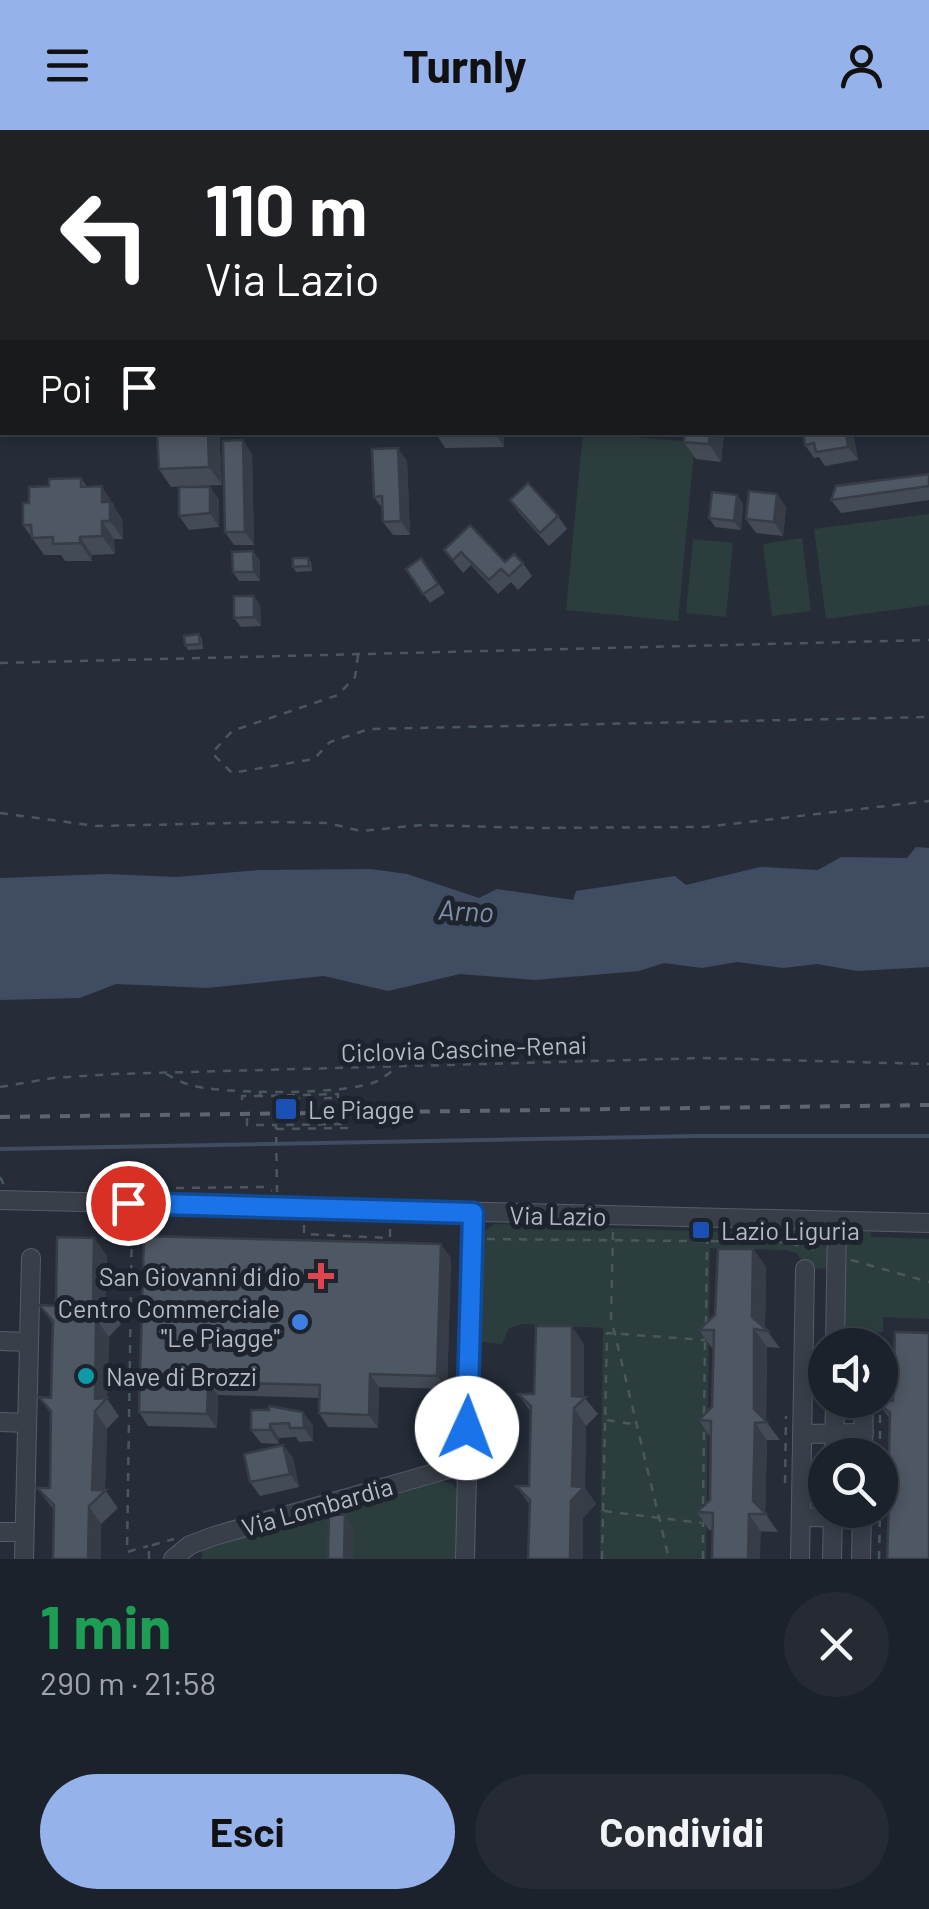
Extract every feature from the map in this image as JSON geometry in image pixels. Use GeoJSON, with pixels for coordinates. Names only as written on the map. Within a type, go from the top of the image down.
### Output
{"type":"FeatureCollection","features":[{"type":"Feature","properties":{"kind":"street","name":"Via Lazio"},"geometry":{"type":"LineString","coordinates":[[4,1200],[929,1224]]}},
{"type":"Feature","properties":{"kind":"street"},"geometry":{"type":"LineString","coordinates":[[466,1559],[473,1213]]}},
{"type":"Feature","properties":{"kind":"street"},"geometry":{"type":"LineString","coordinates":[[835,1328],[837,1222]]}},
{"type":"Feature","properties":{"kind":"street"},"geometry":{"type":"LineString","coordinates":[[24,1559],[30,1258]]}},
{"type":"Feature","properties":{"kind":"street"},"geometry":{"type":"LineString","coordinates":[[800,1559],[804,1269]]}},
{"type":"Feature","properties":{"kind":"street"},"geometry":{"type":"LineString","coordinates":[[0,1341],[29,1342]]}},
{"type":"Feature","properties":{"kind":"street"},"geometry":{"type":"LineString","coordinates":[[803,1355],[808,1355]]}},
{"type":"Feature","properties":{"kind":"street"},"geometry":{"type":"LineString","coordinates":[[834,1418],[834,1438]]}},
{"type":"Feature","properties":{"kind":"street"},"geometry":{"type":"LineString","coordinates":[[864,1418],[864,1438]]}},
{"type":"Feature","properties":{"kind":"street"},"geometry":{"type":"LineString","coordinates":[[0,1422],[27,1423]]}},
{"type":"Feature","properties":{"kind":"street"},"geometry":{"type":"LineString","coordinates":[[802,1434],[864,1434]]}},
{"type":"Feature","properties":{"kind":"street","name":"Via Lombardia"},"geometry":{"type":"LineString","coordinates":[[173,1559],[190,1545],[214,1536],[466,1464]]}},
{"type":"Feature","properties":{"kind":"street"},"geometry":{"type":"LineString","coordinates":[[801,1517],[808,1516]]}},
{"type":"Feature","properties":{"kind":"street"},"geometry":{"type":"LineString","coordinates":[[832,1528],[832,1559]]}},
{"type":"Feature","properties":{"kind":"street"},"geometry":{"type":"LineString","coordinates":[[862,1559],[866,1528]]}},
{"type":"Feature","properties":{"kind":"street"},"geometry":{"type":"LineString","coordinates":[[0,1532],[24,1532]]}},
{"type":"Feature","properties":{"kind":"path"},"geometry":{"type":"LineString","coordinates":[[0,662],[929,640]]}},
{"type":"Feature","properties":{"kind":"path"},"geometry":{"type":"LineString","coordinates":[[358,654],[356,677],[338,695],[232,731],[212,753],[232,773],[314,759],[330,742],[369,728],[929,717]]}},
{"type":"Feature","properties":{"kind":"path"},"geometry":{"type":"LineString","coordinates":[[0,814],[96,826],[328,823],[361,831],[422,825],[705,827],[929,801]]}},
{"type":"Feature","properties":{"kind":"path","name":"Ciclovia Cascine-Renai"},"geometry":{"type":"LineString","coordinates":[[0,1087],[53,1078],[164,1073],[704,1058],[929,1064]]}},
{"type":"Feature","properties":{"kind":"path"},"geometry":{"type":"LineString","coordinates":[[260,1096],[373,1083],[396,1068]]}},
{"type":"Feature","properties":{"kind":"path"},"geometry":{"type":"LineString","coordinates":[[164,1073],[187,1084],[206,1088],[260,1096],[276,1098],[338,1098],[338,1094],[260,1096],[242,1096],[242,1100]]}},
{"type":"Feature","properties":{"kind":"path"},"geometry":{"type":"LineString","coordinates":[[247,1118],[247,1125],[276,1125],[277,1207]]}},
{"type":"Feature","properties":{"kind":"path"},"geometry":{"type":"LineString","coordinates":[[276,1129],[347,1128],[347,1124],[283,1125],[283,1118]]}},
{"type":"Feature","properties":{"kind":"path"},"geometry":{"type":"LineString","coordinates":[[132,1212],[127,1552],[184,1536]]}},
{"type":"Feature","properties":{"kind":"path"},"geometry":{"type":"LineString","coordinates":[[613,1216],[611,1318],[668,1559]]}},
{"type":"Feature","properties":{"kind":"path"},"geometry":{"type":"LineString","coordinates":[[304,1217],[304,1234],[390,1238],[390,1219]]}},
{"type":"Feature","properties":{"kind":"path"},"geometry":{"type":"LineString","coordinates":[[472,1239],[786,1242],[828,1254]]}},
{"type":"Feature","properties":{"kind":"path"},"geometry":{"type":"LineString","coordinates":[[704,1505],[706,1241]]}},
{"type":"Feature","properties":{"kind":"path"},"geometry":{"type":"LineString","coordinates":[[844,1258],[929,1282]]}},
{"type":"Feature","properties":{"kind":"path"},"geometry":{"type":"LineString","coordinates":[[602,1559],[607,1333],[705,1340]]}},
{"type":"Feature","properties":{"kind":"path"},"geometry":{"type":"LineString","coordinates":[[605,1420],[635,1424]]}},
{"type":"Feature","properties":{"kind":"path"},"geometry":{"type":"LineString","coordinates":[[603,1511],[703,1523],[703,1559]]}},
{"type":"Feature","properties":{"kind":"path"},"geometry":{"type":"LineString","coordinates":[[872,1528],[879,1559]]}},
{"type":"Feature","properties":{"kind":"path"},"geometry":{"type":"LineString","coordinates":[[149,1559],[150,1546]]}},
{"type":"Feature","properties":{"kind":"shaded area"},"geometry":{"type":"Polygon","coordinates":[[[583,435],[695,442],[678,621],[566,610],[583,435]]]}},
{"type":"Feature","properties":{"kind":"shaded area"},"geometry":{"type":"Polygon","coordinates":[[[929,514],[929,605],[826,619],[814,529],[929,514]]]}},
{"type":"Feature","properties":{"kind":"shaded area"},"geometry":{"type":"Polygon","coordinates":[[[802,538],[811,611],[772,616],[763,544],[802,538]]]}},
{"type":"Feature","properties":{"kind":"shaded area"},"geometry":{"type":"Polygon","coordinates":[[[693,539],[733,543],[726,617],[686,613],[693,539]]]}},
{"type":"Feature","properties":{"kind":"shaded area"},"geometry":{"type":"Polygon","coordinates":[[[494,1224],[780,1234],[780,1227],[821,1229],[826,1248],[845,1248],[853,1233],[929,1239],[929,1319],[883,1317],[883,1328],[844,1328],[846,1269],[806,1268],[797,1253],[785,1250],[710,1248],[706,1559],[600,1559],[603,1328],[523,1324],[509,1328],[502,1344],[481,1342],[484,1232],[494,1224]]]}},
{"type":"Feature","properties":{"kind":"shaded area"},"geometry":{"type":"Polygon","coordinates":[[[442,1481],[452,1484],[460,1494],[459,1559],[202,1559],[202,1548],[442,1481]]]}},
{"type":"Feature","properties":{"kind":"water","name":"Arno"},"geometry":{"type":"Polygon","coordinates":[[[916,847],[929,848],[929,967],[857,971],[817,964],[783,968],[737,962],[702,968],[664,963],[639,971],[535,980],[460,974],[388,991],[324,976],[207,988],[116,984],[80,998],[0,1000],[0,878],[106,874],[177,877],[260,870],[371,869],[407,874],[479,898],[497,889],[573,900],[576,891],[675,876],[686,885],[760,867],[818,870],[841,857],[907,858],[916,847]]]}},
{"type":"Feature","properties":{"kind":"building"},"geometry":{"type":"Polygon","coordinates":[[[157,435],[208,435],[209,467],[159,469],[157,435]]]}},
{"type":"Feature","properties":{"kind":"building"},"geometry":{"type":"Polygon","coordinates":[[[685,435],[710,435],[709,444],[684,442],[685,435]]]}},
{"type":"Feature","properties":{"kind":"building"},"geometry":{"type":"Polygon","coordinates":[[[803,435],[846,435],[848,447],[816,452],[814,443],[805,445],[803,435]]]}},
{"type":"Feature","properties":{"kind":"building"},"geometry":{"type":"Polygon","coordinates":[[[243,440],[245,532],[225,532],[223,441],[243,440]]]}},
{"type":"Feature","properties":{"kind":"building"},"geometry":{"type":"Polygon","coordinates":[[[398,448],[401,521],[383,522],[382,496],[374,497],[372,449],[398,448]]]}},
{"type":"Feature","properties":{"kind":"building"},"geometry":{"type":"Polygon","coordinates":[[[929,474],[929,486],[831,500],[836,486],[929,474]]]}},
{"type":"Feature","properties":{"kind":"building"},"geometry":{"type":"Polygon","coordinates":[[[81,478],[81,487],[102,486],[102,502],[110,502],[110,521],[102,521],[102,536],[80,537],[80,543],[53,544],[53,537],[32,538],[31,525],[23,525],[23,503],[29,503],[29,487],[49,486],[49,479],[81,478]]]}},
{"type":"Feature","properties":{"kind":"building"},"geometry":{"type":"Polygon","coordinates":[[[528,483],[558,516],[540,533],[510,500],[528,483]]]}},
{"type":"Feature","properties":{"kind":"building"},"geometry":{"type":"Polygon","coordinates":[[[179,487],[210,487],[210,513],[179,516],[179,487]]]}},
{"type":"Feature","properties":{"kind":"building"},"geometry":{"type":"Polygon","coordinates":[[[749,491],[777,494],[774,522],[746,519],[749,491]]]}},
{"type":"Feature","properties":{"kind":"building"},"geometry":{"type":"Polygon","coordinates":[[[712,492],[737,495],[734,521],[709,518],[712,492]]]}},
{"type":"Feature","properties":{"kind":"building"},"geometry":{"type":"Polygon","coordinates":[[[470,525],[505,562],[514,554],[523,563],[509,576],[501,569],[489,580],[461,552],[453,560],[444,550],[470,525]]]}},
{"type":"Feature","properties":{"kind":"building"},"geometry":{"type":"Polygon","coordinates":[[[253,551],[254,572],[233,572],[232,552],[253,551]]]}},
{"type":"Feature","properties":{"kind":"building"},"geometry":{"type":"Polygon","coordinates":[[[293,558],[308,558],[309,566],[293,567],[293,558]]]}},
{"type":"Feature","properties":{"kind":"building"},"geometry":{"type":"Polygon","coordinates":[[[421,558],[438,584],[423,594],[406,569],[421,558]]]}},
{"type":"Feature","properties":{"kind":"building"},"geometry":{"type":"Polygon","coordinates":[[[234,596],[254,596],[254,617],[234,618],[234,596]]]}},
{"type":"Feature","properties":{"kind":"building"},"geometry":{"type":"Polygon","coordinates":[[[199,634],[200,644],[185,645],[184,636],[199,634]]]}},
{"type":"Feature","properties":{"kind":"building","name":"Centro Commerciale \"Le Piagge\""},"geometry":{"type":"Polygon","coordinates":[[[144,1236],[441,1244],[437,1376],[370,1374],[369,1415],[319,1413],[320,1385],[208,1382],[207,1414],[139,1412],[144,1236]]]}},
{"type":"Feature","properties":{"kind":"building","name":"Nave di Brozzi"},"geometry":{"type":"Polygon","coordinates":[[[57,1237],[94,1238],[93,1306],[109,1306],[96,1319],[95,1399],[107,1398],[95,1411],[92,1490],[106,1490],[89,1506],[88,1559],[53,1559],[54,1505],[37,1488],[50,1488],[51,1411],[39,1397],[51,1398],[53,1321],[39,1305],[56,1306],[57,1237]]]}},
{"type":"Feature","properties":{"kind":"building"},"geometry":{"type":"Polygon","coordinates":[[[718,1249],[753,1249],[752,1317],[768,1331],[754,1329],[754,1409],[767,1422],[755,1423],[753,1501],[766,1514],[749,1514],[748,1559],[712,1559],[713,1513],[697,1512],[710,1500],[711,1421],[699,1420],[712,1407],[714,1330],[699,1330],[715,1315],[718,1249]]]}},
{"type":"Feature","properties":{"kind":"building"},"geometry":{"type":"Polygon","coordinates":[[[536,1326],[572,1326],[572,1396],[586,1397],[574,1408],[572,1486],[584,1487],[571,1501],[570,1559],[528,1559],[530,1500],[516,1486],[529,1486],[531,1406],[518,1394],[534,1394],[536,1326]]]}},
{"type":"Feature","properties":{"kind":"building"},"geometry":{"type":"Polygon","coordinates":[[[898,1332],[929,1333],[929,1559],[887,1559],[888,1528],[898,1528],[898,1438],[889,1438],[890,1418],[898,1418],[898,1332]]]}},
{"type":"Feature","properties":{"kind":"building"},"geometry":{"type":"Polygon","coordinates":[[[269,1406],[303,1412],[304,1428],[290,1428],[289,1423],[270,1424],[270,1430],[251,1430],[251,1410],[269,1410],[269,1406]]]}},
{"type":"Feature","properties":{"kind":"building"},"geometry":{"type":"Polygon","coordinates":[[[283,1445],[290,1474],[250,1482],[244,1454],[283,1445]]]}},
{"type":"Feature","properties":{"kind":"building"},"geometry":{"type":"Polygon","coordinates":[[[329,1514],[345,1515],[344,1559],[328,1559],[329,1514]]]}},
{"type":"Feature","properties":{"kind":"waterway"},"geometry":{"type":"LineString","coordinates":[[0,1149],[699,1136],[929,1136]]}},
{"type":"Feature","properties":{"kind":"railway"},"geometry":{"type":"LineString","coordinates":[[0,1117],[929,1105]]}},
{"type":"Feature","properties":{"kind":"place","name":"Le Piagge"},"geometry":{"type":"Point","coordinates":[286,1109]}},
{"type":"Feature","properties":{"kind":"place","name":"Lazio Liguria"},"geometry":{"type":"Point","coordinates":[701,1230]}},
{"type":"Feature","properties":{"kind":"place","name":"San Giovanni di dio"},"geometry":{"type":"Point","coordinates":[321,1276]}},
{"type":"Feature","properties":{"kind":"place","name":"Centro Commerciale \"Le Piagge\""},"geometry":{"type":"Point","coordinates":[300,1322]}},
{"type":"Feature","properties":{"kind":"place","name":"Nave di Brozzi"},"geometry":{"type":"Point","coordinates":[86,1376]}},
{"type":"Feature","properties":{"kind":"route"},"geometry":{"type":"LineString","coordinates":[[128,1203],[473,1213],[467,1428]]}}]}
